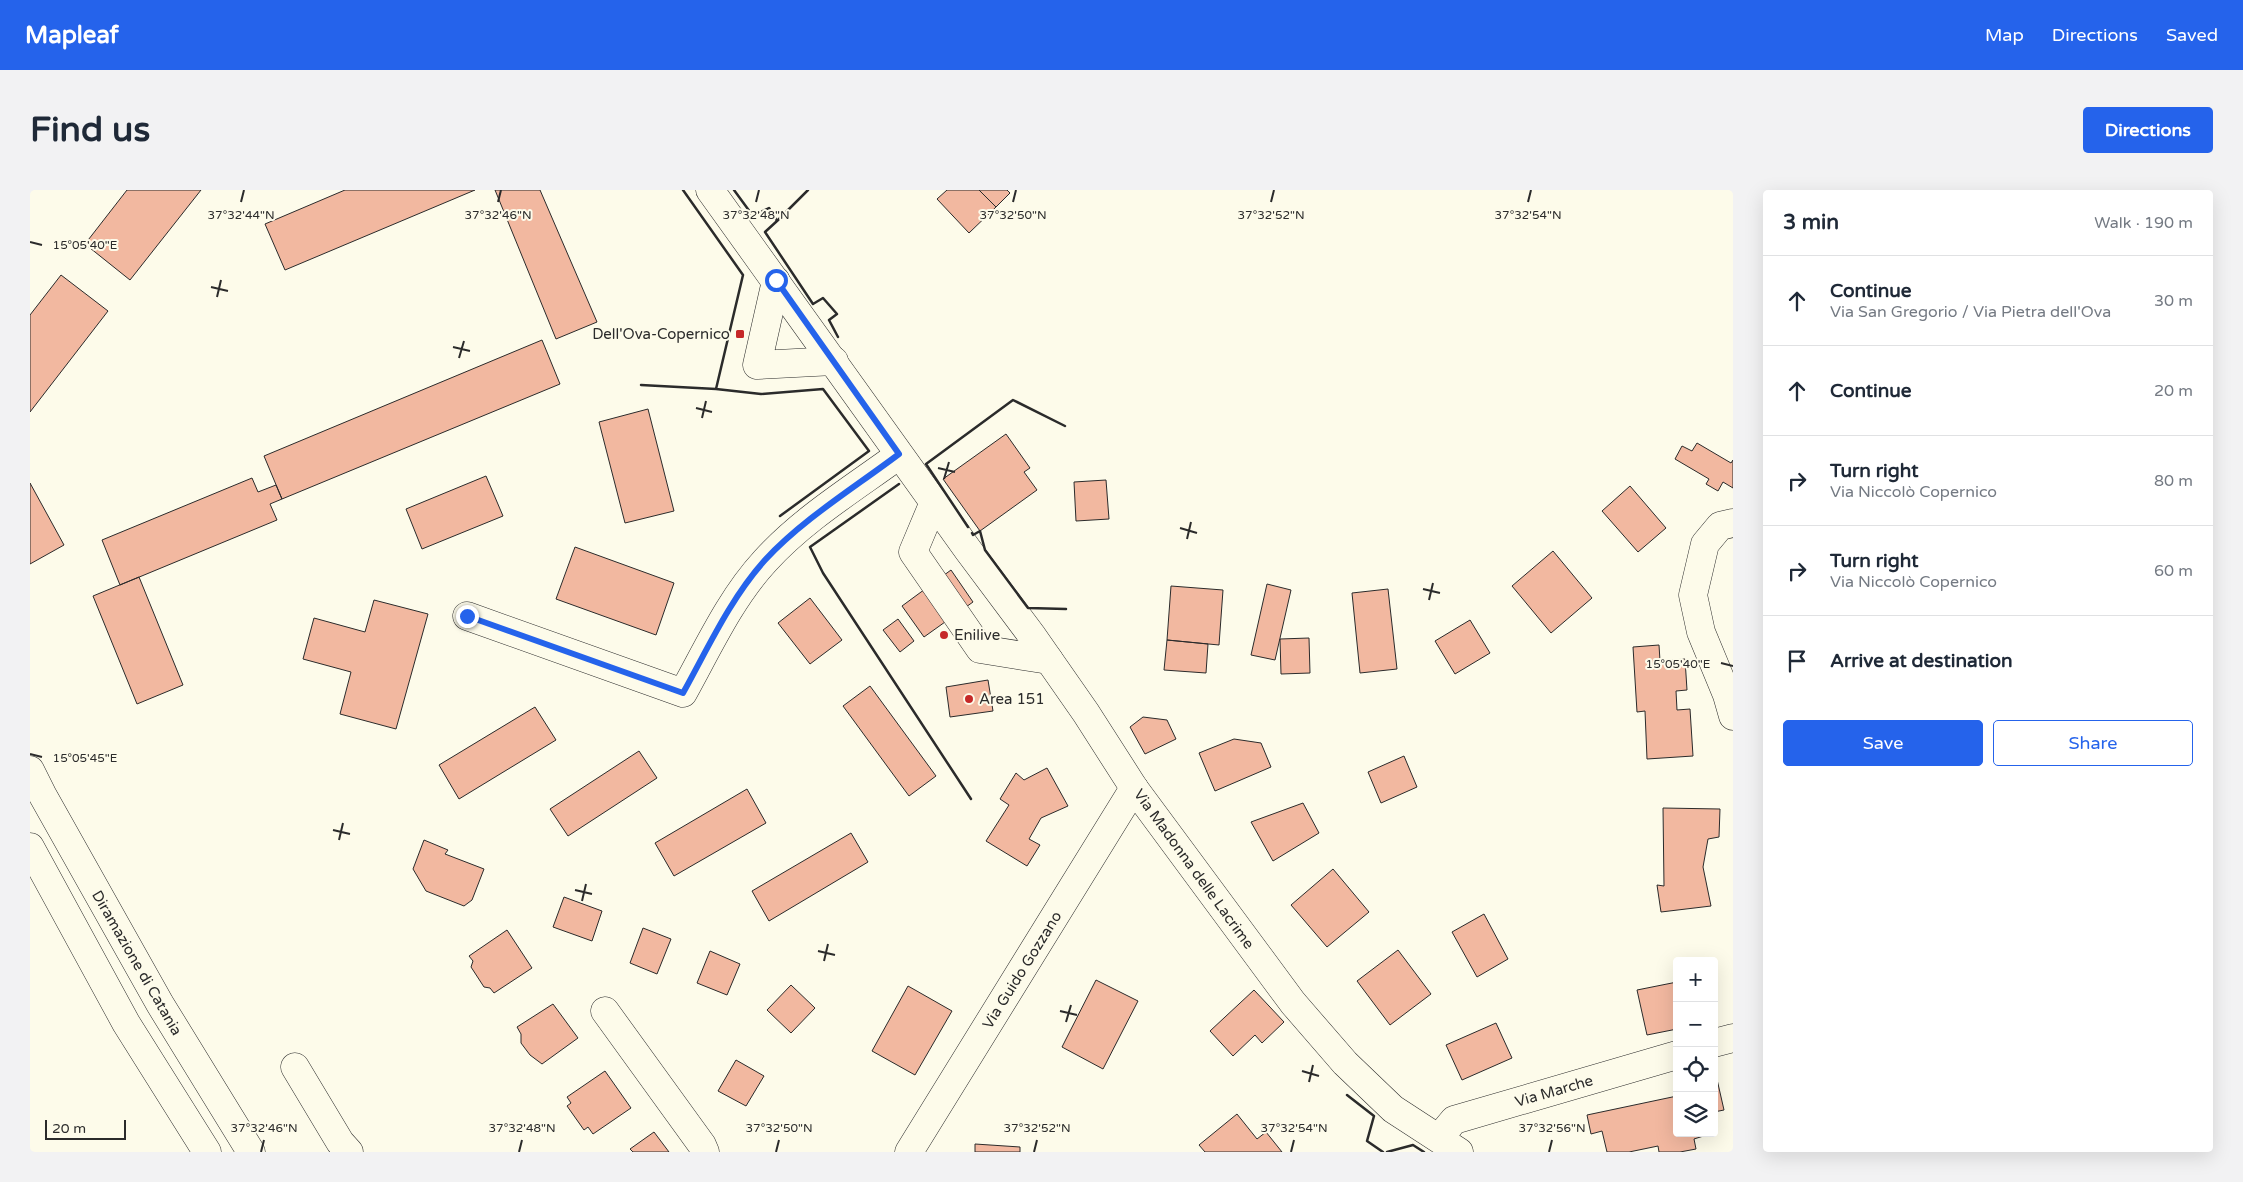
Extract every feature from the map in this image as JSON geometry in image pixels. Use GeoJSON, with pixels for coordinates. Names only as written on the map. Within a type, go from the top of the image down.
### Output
{"type":"FeatureCollection","features":[{"type":"Feature","properties":{"kind":"main road","name":"Via Madonna delle Lacrime"},"geometry":{"type":"LineString","coordinates":[[710,190],[1049,660],[1086,713],[1134,788],[1293,1003],[1345,1063],[1393,1109],[1449,1145]]}},
{"type":"Feature","properties":{"kind":"main road"},"geometry":{"type":"LineString","coordinates":[[776,280],[757,365],[834,361]]}},
{"type":"Feature","properties":{"kind":"main road"},"geometry":{"type":"LineString","coordinates":[[467,616],[683,693],[726,614],[764,561],[794,533],[899,454]]}},
{"type":"Feature","properties":{"kind":"main road"},"geometry":{"type":"LineString","coordinates":[[934,502],[913,552],[980,649],[1049,660]]}},
{"type":"Feature","properties":{"kind":"main road"},"geometry":{"type":"LineString","coordinates":[[1733,523],[1720,526],[1705,544],[1693,595],[1701,632],[1727,695],[1733,716]]}},
{"type":"Feature","properties":{"kind":"main road","name":"Diramazione di Catania"},"geometry":{"type":"LineString","coordinates":[[30,770],[160,1004],[251,1152]]}},
{"type":"Feature","properties":{"kind":"main road","name":"Via Guido Gozzano"},"geometry":{"type":"LineString","coordinates":[[909,1152],[1134,788]]}},
{"type":"Feature","properties":{"kind":"main road"},"geometry":{"type":"LineString","coordinates":[[30,846],[126,1023],[207,1152]]}},
{"type":"Feature","properties":{"kind":"main road"},"geometry":{"type":"LineString","coordinates":[[605,1011],[702,1145],[704,1152]]}},
{"type":"Feature","properties":{"kind":"main road"},"geometry":{"type":"LineString","coordinates":[[1718,1043],[1733,1038]]}},
{"type":"Feature","properties":{"kind":"main road","name":"Via Marche"},"geometry":{"type":"LineString","coordinates":[[1449,1145],[1454,1120],[1673,1055]]}},
{"type":"Feature","properties":{"kind":"main road"},"geometry":{"type":"LineString","coordinates":[[295,1067],[340,1142],[349,1152]]}},
{"type":"Feature","properties":{"kind":"building"},"geometry":{"type":"Polygon","coordinates":[[[127,190],[201,190],[130,280],[85,244],[127,190]]]}},
{"type":"Feature","properties":{"kind":"building"},"geometry":{"type":"Polygon","coordinates":[[[345,190],[475,190],[285,270],[265,224],[345,190]]]}},
{"type":"Feature","properties":{"kind":"building"},"geometry":{"type":"Polygon","coordinates":[[[495,190],[540,190],[597,322],[556,339],[495,190]]]}},
{"type":"Feature","properties":{"kind":"building"},"geometry":{"type":"Polygon","coordinates":[[[947,190],[979,190],[996,207],[969,233],[937,199],[947,190]]]}},
{"type":"Feature","properties":{"kind":"building"},"geometry":{"type":"Polygon","coordinates":[[[979,190],[1007,190],[1010,193],[996,207],[979,190]]]}},
{"type":"Feature","properties":{"kind":"building"},"geometry":{"type":"Polygon","coordinates":[[[61,275],[108,311],[30,412],[30,315],[61,275]]]}},
{"type":"Feature","properties":{"kind":"building"},"geometry":{"type":"Polygon","coordinates":[[[542,340],[560,384],[282,499],[264,456],[542,340]]]}},
{"type":"Feature","properties":{"kind":"building"},"geometry":{"type":"Polygon","coordinates":[[[648,409],[674,511],[625,523],[599,422],[648,409]]]}},
{"type":"Feature","properties":{"kind":"building"},"geometry":{"type":"Polygon","coordinates":[[[1006,434],[1030,468],[1024,472],[1037,490],[980,531],[943,479],[1006,434]]]}},
{"type":"Feature","properties":{"kind":"building"},"geometry":{"type":"Polygon","coordinates":[[[1697,443],[1731,463],[1733,460],[1733,488],[1723,482],[1718,491],[1706,484],[1709,479],[1675,459],[1682,446],[1692,451],[1697,443]]]}},
{"type":"Feature","properties":{"kind":"building"},"geometry":{"type":"Polygon","coordinates":[[[486,476],[503,516],[422,549],[406,509],[486,476]]]}},
{"type":"Feature","properties":{"kind":"building"},"geometry":{"type":"Polygon","coordinates":[[[252,478],[258,492],[276,485],[282,499],[270,504],[277,520],[120,585],[102,540],[252,478]]]}},
{"type":"Feature","properties":{"kind":"building"},"geometry":{"type":"Polygon","coordinates":[[[1106,480],[1109,519],[1076,521],[1074,482],[1106,480]]]}},
{"type":"Feature","properties":{"kind":"building"},"geometry":{"type":"Polygon","coordinates":[[[30,483],[64,545],[30,564],[30,483]]]}},
{"type":"Feature","properties":{"kind":"building"},"geometry":{"type":"Polygon","coordinates":[[[1630,486],[1666,528],[1638,552],[1602,511],[1630,486]]]}},
{"type":"Feature","properties":{"kind":"building"},"geometry":{"type":"Polygon","coordinates":[[[575,547],[674,583],[656,635],[556,599],[575,547]]]}},
{"type":"Feature","properties":{"kind":"building"},"geometry":{"type":"Polygon","coordinates":[[[1553,551],[1592,598],[1551,633],[1512,586],[1553,551]]]}},
{"type":"Feature","properties":{"kind":"building"},"geometry":{"type":"Polygon","coordinates":[[[951,570],[973,602],[924,637],[902,606],[951,570]]]}},
{"type":"Feature","properties":{"kind":"building"},"geometry":{"type":"Polygon","coordinates":[[[139,577],[183,685],[137,704],[93,596],[139,577]]]}},
{"type":"Feature","properties":{"kind":"building"},"geometry":{"type":"Polygon","coordinates":[[[1267,584],[1291,590],[1275,660],[1251,655],[1267,584]]]}},
{"type":"Feature","properties":{"kind":"building"},"geometry":{"type":"Polygon","coordinates":[[[1171,586],[1223,590],[1219,645],[1167,640],[1171,586]]]}},
{"type":"Feature","properties":{"kind":"building"},"geometry":{"type":"Polygon","coordinates":[[[1388,589],[1397,669],[1360,673],[1352,593],[1388,589]]]}},
{"type":"Feature","properties":{"kind":"building"},"geometry":{"type":"Polygon","coordinates":[[[810,598],[842,640],[810,664],[778,623],[810,598]]]}},
{"type":"Feature","properties":{"kind":"building"},"geometry":{"type":"Polygon","coordinates":[[[374,600],[428,614],[396,729],[340,714],[351,672],[303,659],[314,618],[365,632],[374,600]]]}},
{"type":"Feature","properties":{"kind":"building"},"geometry":{"type":"Polygon","coordinates":[[[898,619],[914,641],[900,652],[883,630],[898,619]]]}},
{"type":"Feature","properties":{"kind":"building"},"geometry":{"type":"Polygon","coordinates":[[[1470,620],[1490,653],[1455,674],[1435,641],[1470,620]]]}},
{"type":"Feature","properties":{"kind":"building"},"geometry":{"type":"Polygon","coordinates":[[[1309,638],[1310,673],[1281,674],[1280,639],[1309,638]]]}},
{"type":"Feature","properties":{"kind":"building"},"geometry":{"type":"Polygon","coordinates":[[[1167,640],[1208,644],[1206,673],[1164,670],[1167,640]]]}},
{"type":"Feature","properties":{"kind":"building"},"geometry":{"type":"Polygon","coordinates":[[[1659,645],[1660,661],[1685,659],[1687,690],[1676,691],[1677,710],[1690,709],[1693,756],[1647,759],[1645,711],[1637,712],[1633,647],[1659,645]]]}},
{"type":"Feature","properties":{"kind":"building","name":"Area 151"},"geometry":{"type":"Polygon","coordinates":[[[988,680],[993,711],[950,717],[946,687],[988,680]]]}},
{"type":"Feature","properties":{"kind":"building"},"geometry":{"type":"Polygon","coordinates":[[[870,686],[936,776],[909,796],[843,706],[870,686]]]}},
{"type":"Feature","properties":{"kind":"building"},"geometry":{"type":"Polygon","coordinates":[[[535,707],[556,740],[459,799],[439,765],[535,707]]]}},
{"type":"Feature","properties":{"kind":"building"},"geometry":{"type":"Polygon","coordinates":[[[1143,717],[1167,720],[1176,739],[1145,754],[1130,727],[1143,717]]]}},
{"type":"Feature","properties":{"kind":"building"},"geometry":{"type":"Polygon","coordinates":[[[1234,739],[1261,743],[1271,767],[1215,791],[1199,753],[1234,739]]]}},
{"type":"Feature","properties":{"kind":"building"},"geometry":{"type":"Polygon","coordinates":[[[639,751],[657,778],[568,836],[550,809],[639,751]]]}},
{"type":"Feature","properties":{"kind":"building"},"geometry":{"type":"Polygon","coordinates":[[[1404,756],[1417,787],[1381,803],[1368,772],[1404,756]]]}},
{"type":"Feature","properties":{"kind":"building"},"geometry":{"type":"Polygon","coordinates":[[[1047,768],[1068,806],[1041,818],[1029,839],[1040,845],[1027,866],[986,841],[1009,805],[1000,799],[1016,773],[1024,780],[1047,768]]]}},
{"type":"Feature","properties":{"kind":"building"},"geometry":{"type":"Polygon","coordinates":[[[747,789],[766,823],[674,876],[655,843],[747,789]]]}},
{"type":"Feature","properties":{"kind":"building"},"geometry":{"type":"Polygon","coordinates":[[[1303,803],[1319,833],[1273,861],[1251,822],[1303,803]]]}},
{"type":"Feature","properties":{"kind":"building"},"geometry":{"type":"Polygon","coordinates":[[[1663,808],[1720,809],[1719,837],[1708,839],[1703,867],[1711,906],[1661,912],[1657,885],[1664,886],[1663,808]]]}},
{"type":"Feature","properties":{"kind":"building"},"geometry":{"type":"Polygon","coordinates":[[[851,833],[868,862],[769,921],[752,891],[851,833]]]}},
{"type":"Feature","properties":{"kind":"building"},"geometry":{"type":"Polygon","coordinates":[[[424,840],[448,850],[445,854],[484,869],[472,900],[464,906],[426,891],[413,869],[424,840]]]}},
{"type":"Feature","properties":{"kind":"building"},"geometry":{"type":"Polygon","coordinates":[[[1333,869],[1369,912],[1327,947],[1291,905],[1333,869]]]}},
{"type":"Feature","properties":{"kind":"building"},"geometry":{"type":"Polygon","coordinates":[[[564,897],[602,911],[592,941],[553,927],[564,897]]]}},
{"type":"Feature","properties":{"kind":"building"},"geometry":{"type":"Polygon","coordinates":[[[1484,914],[1508,959],[1477,977],[1452,932],[1484,914]]]}},
{"type":"Feature","properties":{"kind":"building"},"geometry":{"type":"Polygon","coordinates":[[[643,928],[671,939],[657,974],[630,963],[643,928]]]}},
{"type":"Feature","properties":{"kind":"building"},"geometry":{"type":"Polygon","coordinates":[[[507,930],[532,968],[494,993],[490,988],[484,987],[471,967],[473,961],[469,956],[507,930]]]}},
{"type":"Feature","properties":{"kind":"building"},"geometry":{"type":"Polygon","coordinates":[[[1398,950],[1431,994],[1390,1025],[1357,981],[1398,950]]]}},
{"type":"Feature","properties":{"kind":"building"},"geometry":{"type":"Polygon","coordinates":[[[710,951],[740,964],[727,995],[697,983],[710,951]]]}},
{"type":"Feature","properties":{"kind":"building"},"geometry":{"type":"Polygon","coordinates":[[[1096,980],[1138,1001],[1103,1069],[1062,1047],[1096,980]]]}},
{"type":"Feature","properties":{"kind":"building"},"geometry":{"type":"Polygon","coordinates":[[[1673,983],[1673,1030],[1647,1035],[1637,990],[1673,983]]]}},
{"type":"Feature","properties":{"kind":"building"},"geometry":{"type":"Polygon","coordinates":[[[791,985],[815,1008],[791,1033],[767,1010],[791,985]]]}},
{"type":"Feature","properties":{"kind":"building"},"geometry":{"type":"Polygon","coordinates":[[[908,986],[952,1011],[915,1075],[872,1051],[908,986]]]}},
{"type":"Feature","properties":{"kind":"building"},"geometry":{"type":"Polygon","coordinates":[[[1254,990],[1284,1022],[1262,1043],[1255,1035],[1233,1056],[1210,1031],[1254,990]]]}},
{"type":"Feature","properties":{"kind":"building"},"geometry":{"type":"Polygon","coordinates":[[[553,1004],[578,1038],[542,1064],[530,1055],[521,1043],[521,1034],[517,1027],[553,1004]]]}},
{"type":"Feature","properties":{"kind":"building"},"geometry":{"type":"Polygon","coordinates":[[[1496,1023],[1512,1058],[1462,1080],[1446,1045],[1496,1023]]]}},
{"type":"Feature","properties":{"kind":"building"},"geometry":{"type":"Polygon","coordinates":[[[736,1060],[764,1076],[746,1106],[718,1091],[736,1060]]]}},
{"type":"Feature","properties":{"kind":"building"},"geometry":{"type":"Polygon","coordinates":[[[605,1071],[631,1108],[593,1134],[588,1127],[584,1130],[567,1106],[571,1103],[567,1097],[605,1071]]]}},
{"type":"Feature","properties":{"kind":"building"},"geometry":{"type":"Polygon","coordinates":[[[1718,1084],[1724,1110],[1718,1111],[1718,1084]]]}},
{"type":"Feature","properties":{"kind":"building"},"geometry":{"type":"Polygon","coordinates":[[[1673,1097],[1673,1137],[1700,1137],[1694,1139],[1696,1149],[1680,1152],[1659,1152],[1658,1146],[1629,1152],[1607,1152],[1602,1131],[1591,1134],[1587,1115],[1673,1097]]]}},
{"type":"Feature","properties":{"kind":"building"},"geometry":{"type":"Polygon","coordinates":[[[1237,1114],[1257,1139],[1266,1132],[1282,1152],[1205,1152],[1199,1145],[1237,1114]]]}},
{"type":"Feature","properties":{"kind":"building"},"geometry":{"type":"Polygon","coordinates":[[[654,1132],[669,1152],[633,1152],[630,1149],[654,1132]]]}},
{"type":"Feature","properties":{"kind":"building"},"geometry":{"type":"Polygon","coordinates":[[[975,1144],[1020,1147],[1020,1152],[975,1152],[975,1144]]]}},
{"type":"Feature","properties":{"kind":"wall"},"geometry":{"type":"LineString","coordinates":[[683,190],[743,275],[716,389]]}},
{"type":"Feature","properties":{"kind":"wall"},"geometry":{"type":"LineString","coordinates":[[734,190],[753,216],[769,208],[777,221],[765,232],[813,304],[823,298],[837,314],[829,320],[838,337]]}},
{"type":"Feature","properties":{"kind":"wall"},"geometry":{"type":"LineString","coordinates":[[777,221],[808,190]]}},
{"type":"Feature","properties":{"kind":"wall"},"geometry":{"type":"LineString","coordinates":[[641,385],[716,389],[761,394],[823,389],[869,451],[780,516]]}},
{"type":"Feature","properties":{"kind":"wall"},"geometry":{"type":"LineString","coordinates":[[968,527],[926,464],[1013,400],[1065,426]]}},
{"type":"Feature","properties":{"kind":"wall"},"geometry":{"type":"LineString","coordinates":[[899,484],[810,547],[823,573],[971,799]]}},
{"type":"Feature","properties":{"kind":"wall"},"geometry":{"type":"LineString","coordinates":[[972,533],[973,535],[980,531],[985,550],[1028,608],[1066,609]]}},
{"type":"Feature","properties":{"kind":"wall"},"geometry":{"type":"LineString","coordinates":[[1347,1095],[1374,1116],[1367,1141],[1383,1152]]}},
{"type":"Feature","properties":{"kind":"wall"},"geometry":{"type":"LineString","coordinates":[[1387,1152],[1413,1145],[1424,1152]]}},
{"type":"Feature","properties":{"kind":"place","name":"Dell'Ova-Copernico"},"geometry":{"type":"Point","coordinates":[740,334]}},
{"type":"Feature","properties":{"kind":"place","name":"Enilive"},"geometry":{"type":"Point","coordinates":[944,635]}},
{"type":"Feature","properties":{"kind":"place","name":"Area 151"},"geometry":{"type":"Point","coordinates":[969,699]}},
{"type":"Feature","properties":{"kind":"route"},"geometry":{"type":"LineString","coordinates":[[467,616],[683,693],[726,614],[764,561],[794,533],[899,454],[776,280]]}}]}
